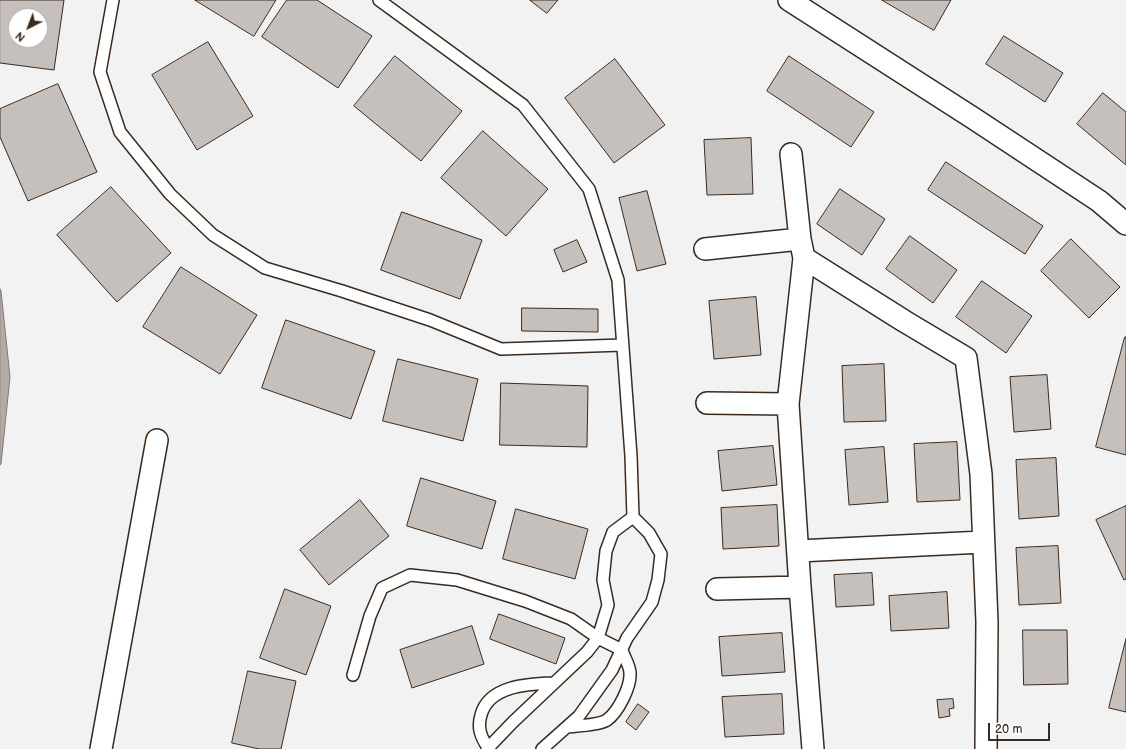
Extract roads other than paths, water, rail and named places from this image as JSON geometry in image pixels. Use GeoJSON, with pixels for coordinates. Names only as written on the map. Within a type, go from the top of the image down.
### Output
{"type":"FeatureCollection","features":[{"type":"Feature","properties":{"kind":"street"},"geometry":{"type":"LineString","coordinates":[[788,0],[973,118],[1099,201],[1126,224]]}},
{"type":"Feature","properties":{"kind":"street"},"geometry":{"type":"LineString","coordinates":[[791,154],[802,249],[788,404],[800,587],[813,749]]}},
{"type":"Feature","properties":{"kind":"street"},"geometry":{"type":"LineString","coordinates":[[705,249],[802,249],[904,321],[966,358],[980,474],[987,622],[986,749]]}},
{"type":"Feature","properties":{"kind":"street"},"geometry":{"type":"LineString","coordinates":[[707,403],[788,404]]}},
{"type":"Feature","properties":{"kind":"street"},"geometry":{"type":"LineString","coordinates":[[100,749],[157,440]]}},
{"type":"Feature","properties":{"kind":"street"},"geometry":{"type":"LineString","coordinates":[[798,551],[983,542]]}},
{"type":"Feature","properties":{"kind":"street"},"geometry":{"type":"LineString","coordinates":[[717,588],[800,587]]}},
{"type":"Feature","properties":{"kind":"lane"},"geometry":{"type":"LineString","coordinates":[[113,0],[100,72],[120,132],[170,194],[212,235],[265,268],[342,291],[430,320],[501,349],[623,345]]}},
{"type":"Feature","properties":{"kind":"lane"},"geometry":{"type":"LineString","coordinates":[[379,0],[523,105],[590,189],[618,280],[631,456],[633,517],[649,533],[661,554],[658,580],[652,602],[627,638],[612,670],[579,716],[542,749]]}},
{"type":"Feature","properties":{"kind":"lane"},"geometry":{"type":"LineString","coordinates":[[554,683],[527,684],[506,690],[492,698],[483,707],[479,721],[479,732],[488,749],[587,652],[598,638],[608,605],[603,580],[606,551],[613,532],[633,517]]}},
{"type":"Feature","properties":{"kind":"lane"},"geometry":{"type":"LineString","coordinates":[[353,675],[370,616],[382,588],[410,575],[458,580],[526,601],[571,619],[598,638],[622,650],[630,672],[629,685],[620,705],[607,720],[589,725],[567,726]]}}]}
